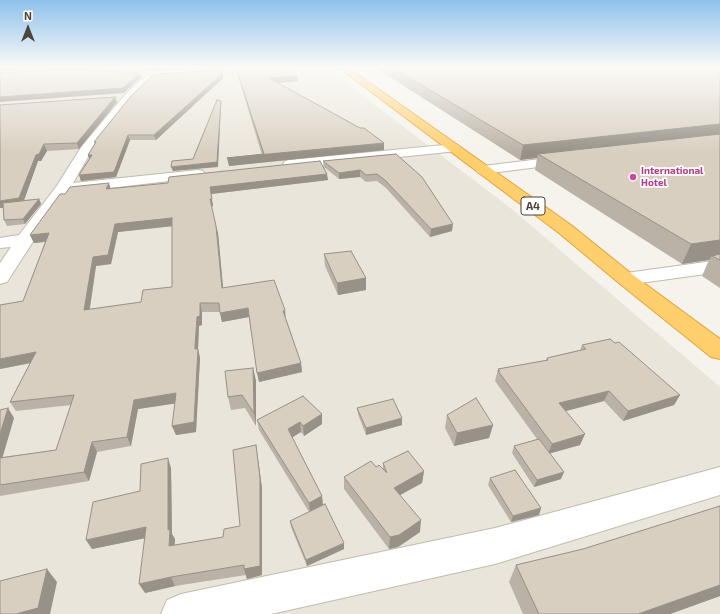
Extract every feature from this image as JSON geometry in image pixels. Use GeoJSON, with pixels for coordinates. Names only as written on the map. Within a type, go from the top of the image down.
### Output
{"type":"FeatureCollection","features":[{"type":"Feature","properties":{"kind":"highway","name":"A4"},"geometry":{"type":"LineString","coordinates":[[382,96],[565,229],[626,279],[720,351]]}},
{"type":"Feature","properties":{"kind":"street"},"geometry":{"type":"LineString","coordinates":[[0,278],[24,239],[62,189],[86,149],[130,96]]}},
{"type":"Feature","properties":{"kind":"street"},"geometry":{"type":"LineString","coordinates":[[114,98],[128,98]]}},
{"type":"Feature","properties":{"kind":"street"},"geometry":{"type":"LineString","coordinates":[[276,166],[454,148]]}},
{"type":"Feature","properties":{"kind":"street"},"geometry":{"type":"LineString","coordinates":[[483,170],[580,158]]}},
{"type":"Feature","properties":{"kind":"street"},"geometry":{"type":"LineString","coordinates":[[62,189],[213,173]]}},
{"type":"Feature","properties":{"kind":"street"},"geometry":{"type":"LineString","coordinates":[[0,243],[24,239]]}},
{"type":"Feature","properties":{"kind":"street"},"geometry":{"type":"LineString","coordinates":[[626,279],[720,266]]}},
{"type":"Feature","properties":{"kind":"street"},"geometry":{"type":"LineString","coordinates":[[181,614],[495,546],[720,481]]}},
{"type":"Feature","properties":{"kind":"shaded area"},"geometry":{"type":"Polygon","coordinates":[[[0,96],[363,96],[513,210],[720,387],[720,614],[0,614],[0,96]]]}},
{"type":"Feature","properties":{"kind":"building"},"geometry":{"type":"Polygon","coordinates":[[[0,96],[18,96],[0,97],[0,96]]]}},
{"type":"Feature","properties":{"kind":"building"},"geometry":{"type":"Polygon","coordinates":[[[131,96],[198,96],[154,135],[128,135],[114,172],[79,175],[92,155],[88,155],[96,142],[94,142],[131,96]]]}},
{"type":"Feature","properties":{"kind":"building"},"geometry":{"type":"Polygon","coordinates":[[[245,96],[301,96],[360,128],[364,128],[384,143],[227,158],[264,154],[245,96]]]}},
{"type":"Feature","properties":{"kind":"building"},"geometry":{"type":"Polygon","coordinates":[[[439,96],[720,96],[720,124],[523,145],[439,96]]]}},
{"type":"Feature","properties":{"kind":"building"},"geometry":{"type":"Polygon","coordinates":[[[115,97],[77,143],[44,144],[39,154],[36,155],[19,198],[0,201],[0,105],[115,97]]]}},
{"type":"Feature","properties":{"kind":"building"},"geometry":{"type":"Polygon","coordinates":[[[217,100],[221,101],[217,162],[171,167],[172,161],[193,159],[217,100]]]}},
{"type":"Feature","properties":{"kind":"building"},"geometry":{"type":"Polygon","coordinates":[[[720,134],[720,240],[691,244],[538,154],[720,134]]]}},
{"type":"Feature","properties":{"kind":"building"},"geometry":{"type":"Polygon","coordinates":[[[396,154],[422,177],[453,224],[431,229],[386,181],[377,174],[366,175],[360,170],[339,173],[323,161],[396,154]]]}},
{"type":"Feature","properties":{"kind":"building"},"geometry":{"type":"Polygon","coordinates":[[[320,161],[327,174],[210,187],[212,199],[210,199],[216,226],[222,288],[274,280],[301,363],[257,373],[248,308],[220,313],[219,303],[200,303],[200,316],[197,317],[195,347],[195,349],[198,349],[194,422],[172,426],[176,393],[134,400],[127,437],[92,442],[84,472],[0,485],[0,458],[56,450],[74,395],[10,402],[36,352],[0,359],[0,305],[23,301],[49,233],[30,235],[60,194],[65,194],[70,187],[109,183],[106,189],[168,183],[169,177],[320,161]],[[172,218],[115,224],[108,255],[93,257],[84,310],[141,302],[143,290],[172,287],[172,218]]]}},
{"type":"Feature","properties":{"kind":"building"},"geometry":{"type":"Polygon","coordinates":[[[39,199],[23,219],[4,220],[3,203],[39,199]]]}},
{"type":"Feature","properties":{"kind":"building"},"geometry":{"type":"Polygon","coordinates":[[[351,251],[366,278],[337,283],[324,254],[351,251]]]}},
{"type":"Feature","properties":{"kind":"building"},"geometry":{"type":"Polygon","coordinates":[[[720,254],[720,260],[712,256],[720,254]]]}},
{"type":"Feature","properties":{"kind":"building"},"geometry":{"type":"Polygon","coordinates":[[[610,339],[615,343],[619,342],[680,395],[628,411],[609,391],[559,403],[585,434],[552,444],[498,369],[548,360],[547,358],[586,349],[582,345],[610,339]]]}},
{"type":"Feature","properties":{"kind":"building"},"geometry":{"type":"Polygon","coordinates":[[[253,368],[254,413],[242,395],[228,397],[225,371],[253,368]]]}},
{"type":"Feature","properties":{"kind":"building"},"geometry":{"type":"Polygon","coordinates":[[[303,396],[322,414],[303,426],[300,422],[288,429],[322,496],[309,503],[257,420],[303,396]]]}},
{"type":"Feature","properties":{"kind":"building"},"geometry":{"type":"Polygon","coordinates":[[[476,398],[493,425],[457,433],[447,415],[476,398]]]}},
{"type":"Feature","properties":{"kind":"building"},"geometry":{"type":"Polygon","coordinates":[[[393,399],[402,418],[366,428],[357,408],[393,399]]]}},
{"type":"Feature","properties":{"kind":"building"},"geometry":{"type":"Polygon","coordinates":[[[8,408],[0,434],[0,410],[8,408]]]}},
{"type":"Feature","properties":{"kind":"building"},"geometry":{"type":"Polygon","coordinates":[[[539,439],[564,472],[537,480],[514,446],[539,439]]]}},
{"type":"Feature","properties":{"kind":"building"},"geometry":{"type":"Polygon","coordinates":[[[256,445],[260,478],[260,566],[244,569],[244,565],[139,584],[146,527],[86,540],[93,502],[140,491],[141,464],[168,458],[169,546],[223,537],[224,529],[240,526],[233,450],[256,445]]]}},
{"type":"Feature","properties":{"kind":"building"},"geometry":{"type":"Polygon","coordinates":[[[408,451],[424,471],[394,488],[421,520],[399,535],[390,537],[344,477],[371,461],[376,467],[379,465],[387,473],[383,463],[408,451]]]}},
{"type":"Feature","properties":{"kind":"building"},"geometry":{"type":"Polygon","coordinates":[[[515,470],[541,508],[513,516],[490,478],[515,470]]]}},
{"type":"Feature","properties":{"kind":"building"},"geometry":{"type":"Polygon","coordinates":[[[325,504],[344,543],[306,560],[290,521],[325,504]]]}},
{"type":"Feature","properties":{"kind":"building"},"geometry":{"type":"Polygon","coordinates":[[[720,506],[720,585],[638,614],[539,614],[516,565],[583,549],[720,506]]]}},
{"type":"Feature","properties":{"kind":"building"},"geometry":{"type":"Polygon","coordinates":[[[47,569],[38,608],[16,614],[0,614],[0,581],[47,569]]]}},
{"type":"Feature","properties":{"kind":"place","name":"International Hotel"},"geometry":{"type":"Point","coordinates":[633,177]}}]}
